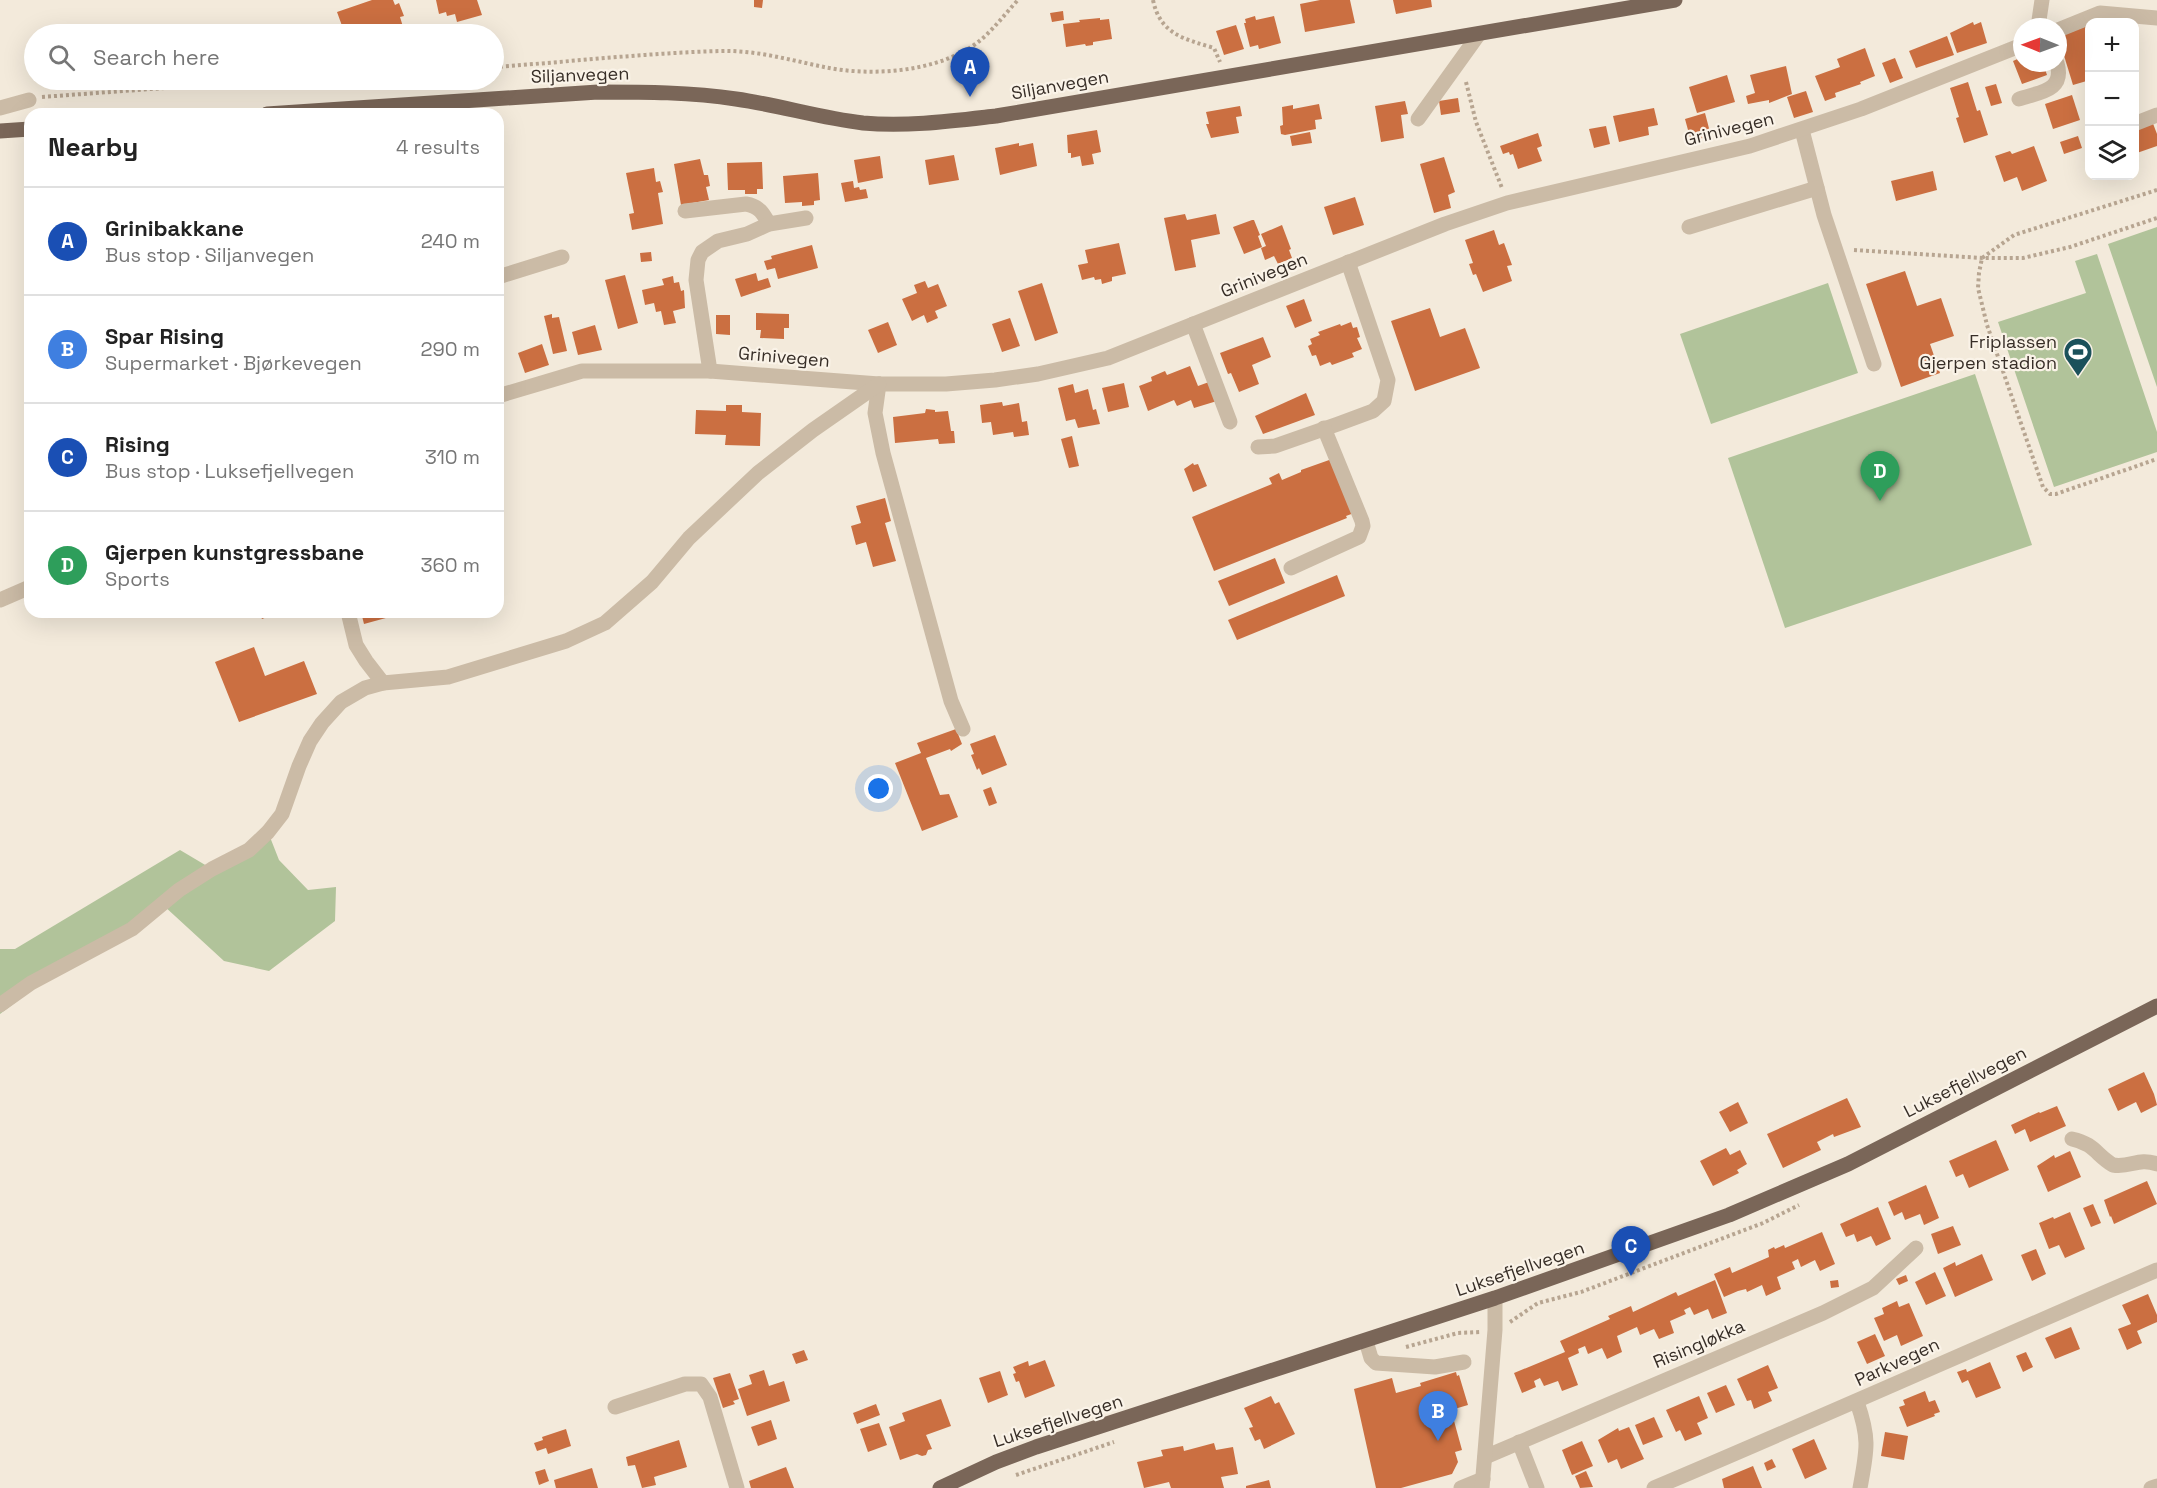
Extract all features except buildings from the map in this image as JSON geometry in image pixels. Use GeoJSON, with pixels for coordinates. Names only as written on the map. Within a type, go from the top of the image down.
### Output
{"type":"FeatureCollection","features":[{"type":"Feature","properties":{"kind":"main road","name":"Siljanvegen"},"geometry":{"type":"LineString","coordinates":[[360,108],[576,94],[649,92],[735,99],[862,123],[896,124],[996,116],[1676,0]]}},
{"type":"Feature","properties":{"kind":"main road"},"geometry":{"type":"LineString","coordinates":[[0,131],[24,129]]}},
{"type":"Feature","properties":{"kind":"main road","name":"Luksefjellvegen"},"geometry":{"type":"LineString","coordinates":[[940,1488],[996,1462],[1036,1447],[1495,1298],[1729,1215],[1783,1193],[1916,1130],[2157,1006]]}},
{"type":"Feature","properties":{"kind":"street"},"geometry":{"type":"LineString","coordinates":[[2039,18],[2042,0]]}},
{"type":"Feature","properties":{"kind":"street"},"geometry":{"type":"LineString","coordinates":[[2067,27],[2100,14],[2157,18]]}},
{"type":"Feature","properties":{"kind":"street"},"geometry":{"type":"LineString","coordinates":[[1418,119],[1479,34]]}},
{"type":"Feature","properties":{"kind":"street","name":"Grinivegen"},"geometry":{"type":"LineString","coordinates":[[504,394],[582,371],[710,371],[879,384],[946,384],[1038,374],[1108,358],[1445,224],[1508,203],[1750,146],[1802,130],[1862,109],[2013,49]]}},
{"type":"Feature","properties":{"kind":"street"},"geometry":{"type":"LineString","coordinates":[[2019,99],[2050,89],[2057,83],[2059,72]]}},
{"type":"Feature","properties":{"kind":"street"},"geometry":{"type":"LineString","coordinates":[[0,108],[29,100]]}},
{"type":"Feature","properties":{"kind":"street"},"geometry":{"type":"LineString","coordinates":[[2139,122],[2157,115]]}},
{"type":"Feature","properties":{"kind":"street"},"geometry":{"type":"LineString","coordinates":[[1802,130],[1835,249],[1874,364]]}},
{"type":"Feature","properties":{"kind":"street"},"geometry":{"type":"LineString","coordinates":[[1689,227],[1817,188]]}},
{"type":"Feature","properties":{"kind":"street"},"geometry":{"type":"LineString","coordinates":[[685,211],[755,205],[762,211],[769,224]]}},
{"type":"Feature","properties":{"kind":"street"},"geometry":{"type":"LineString","coordinates":[[710,371],[696,280],[698,260],[702,252],[718,241],[747,234],[769,224],[806,218]]}},
{"type":"Feature","properties":{"kind":"street"},"geometry":{"type":"LineString","coordinates":[[504,275],[562,257]]}},
{"type":"Feature","properties":{"kind":"street"},"geometry":{"type":"LineString","coordinates":[[1258,447],[1275,446],[1373,411],[1384,401],[1388,380],[1348,262]]}},
{"type":"Feature","properties":{"kind":"street"},"geometry":{"type":"LineString","coordinates":[[1193,324],[1230,422]]}},
{"type":"Feature","properties":{"kind":"street"},"geometry":{"type":"LineString","coordinates":[[0,1005],[31,983],[132,929],[179,890],[212,869],[249,850],[268,832],[282,814],[298,766],[310,741],[322,723],[341,702],[365,688],[383,683],[448,677],[566,640],[605,623],[651,582],[689,538],[758,473],[813,430],[879,384]]}},
{"type":"Feature","properties":{"kind":"street"},"geometry":{"type":"LineString","coordinates":[[879,384],[876,413],[883,453],[951,701],[963,729]]}},
{"type":"Feature","properties":{"kind":"street"},"geometry":{"type":"LineString","coordinates":[[1292,568],[1359,537],[1361,533],[1362,520],[1324,428]]}},
{"type":"Feature","properties":{"kind":"street"},"geometry":{"type":"LineString","coordinates":[[0,600],[24,590]]}},
{"type":"Feature","properties":{"kind":"street"},"geometry":{"type":"LineString","coordinates":[[349,618],[356,645],[383,683]]}},
{"type":"Feature","properties":{"kind":"street"},"geometry":{"type":"LineString","coordinates":[[2072,1139],[2095,1149],[2113,1165],[2126,1165],[2144,1160],[2157,1164]]}},
{"type":"Feature","properties":{"kind":"street","name":"Risingløkka"},"geometry":{"type":"LineString","coordinates":[[1485,1457],[1863,1293],[1873,1288],[1916,1248]]}},
{"type":"Feature","properties":{"kind":"street","name":"Parkvegen"},"geometry":{"type":"LineString","coordinates":[[1654,1488],[1857,1402],[1961,1354],[2157,1270]]}},
{"type":"Feature","properties":{"kind":"street"},"geometry":{"type":"LineString","coordinates":[[1461,1488],[1482,1484],[1495,1330],[1495,1298]]}},
{"type":"Feature","properties":{"kind":"street"},"geometry":{"type":"LineString","coordinates":[[1366,1341],[1371,1358],[1376,1363],[1435,1367],[1464,1362]]}},
{"type":"Feature","properties":{"kind":"street"},"geometry":{"type":"LineString","coordinates":[[615,1407],[685,1384],[700,1384],[710,1397],[737,1488]]}},
{"type":"Feature","properties":{"kind":"street"},"geometry":{"type":"LineString","coordinates":[[1857,1402],[1864,1424],[1867,1446],[1860,1488]]}},
{"type":"Feature","properties":{"kind":"street"},"geometry":{"type":"LineString","coordinates":[[1519,1442],[1537,1488]]}},
{"type":"Feature","properties":{"kind":"street"},"geometry":{"type":"LineString","coordinates":[[2151,1488],[2157,1486]]}},
{"type":"Feature","properties":{"kind":"path"},"geometry":{"type":"LineString","coordinates":[[504,66],[723,51],[775,55],[854,72],[892,72],[929,64],[965,51],[987,35],[1018,0]]}},
{"type":"Feature","properties":{"kind":"path"},"geometry":{"type":"LineString","coordinates":[[1153,0],[1155,9],[1165,27],[1184,39],[1214,48],[1226,76]]}},
{"type":"Feature","properties":{"kind":"path"},"geometry":{"type":"LineString","coordinates":[[1460,61],[1476,122],[1508,203]]}},
{"type":"Feature","properties":{"kind":"path"},"geometry":{"type":"LineString","coordinates":[[29,100],[68,94],[127,90]]}},
{"type":"Feature","properties":{"kind":"path"},"geometry":{"type":"LineString","coordinates":[[2157,190],[2014,235],[1982,258],[1978,273],[1978,288],[1987,325],[2043,487],[2050,494],[2056,494],[2157,459]]}},
{"type":"Feature","properties":{"kind":"path"},"geometry":{"type":"LineString","coordinates":[[1835,249],[1982,258],[2023,258],[2041,255],[2157,218]]}},
{"type":"Feature","properties":{"kind":"green space"},"geometry":{"type":"Polygon","coordinates":[[[2157,227],[2157,387],[2108,244],[2157,227]]]}},
{"type":"Feature","properties":{"kind":"green space","name":"Friplassen Gjerpen stadion"},"geometry":{"type":"Polygon","coordinates":[[[2097,254],[2157,432],[2157,452],[2054,487],[1998,322],[2086,293],[2075,261],[2097,254]]]}},
{"type":"Feature","properties":{"kind":"green space"},"geometry":{"type":"Polygon","coordinates":[[[1828,283],[1858,373],[1711,424],[1680,334],[1828,283]]]}},
{"type":"Feature","properties":{"kind":"green space"},"geometry":{"type":"Polygon","coordinates":[[[1975,374],[2032,545],[1785,628],[1728,458],[1975,374]]]}},
{"type":"Feature","properties":{"kind":"green space"},"geometry":{"type":"Polygon","coordinates":[[[268,832],[279,860],[308,890],[336,887],[335,921],[269,971],[224,961],[163,905],[69,962],[0,1014],[0,949],[15,949],[180,850],[212,869],[268,832]]]}},
{"type":"Feature","properties":{"kind":"place","name":"Grinibakkane"},"geometry":{"type":"Point","coordinates":[970,97]}},
{"type":"Feature","properties":{"kind":"place","name":"Friplassen Gjerpen stadion"},"geometry":{"type":"Point","coordinates":[2078,378]}},
{"type":"Feature","properties":{"kind":"place","name":"Gjerpen kunstgressbane"},"geometry":{"type":"Point","coordinates":[1880,501]}},
{"type":"Feature","properties":{"kind":"place","name":"Rising"},"geometry":{"type":"Point","coordinates":[1631,1276]}},
{"type":"Feature","properties":{"kind":"place","name":"Spar Rising"},"geometry":{"type":"Point","coordinates":[1438,1441]}}]}
